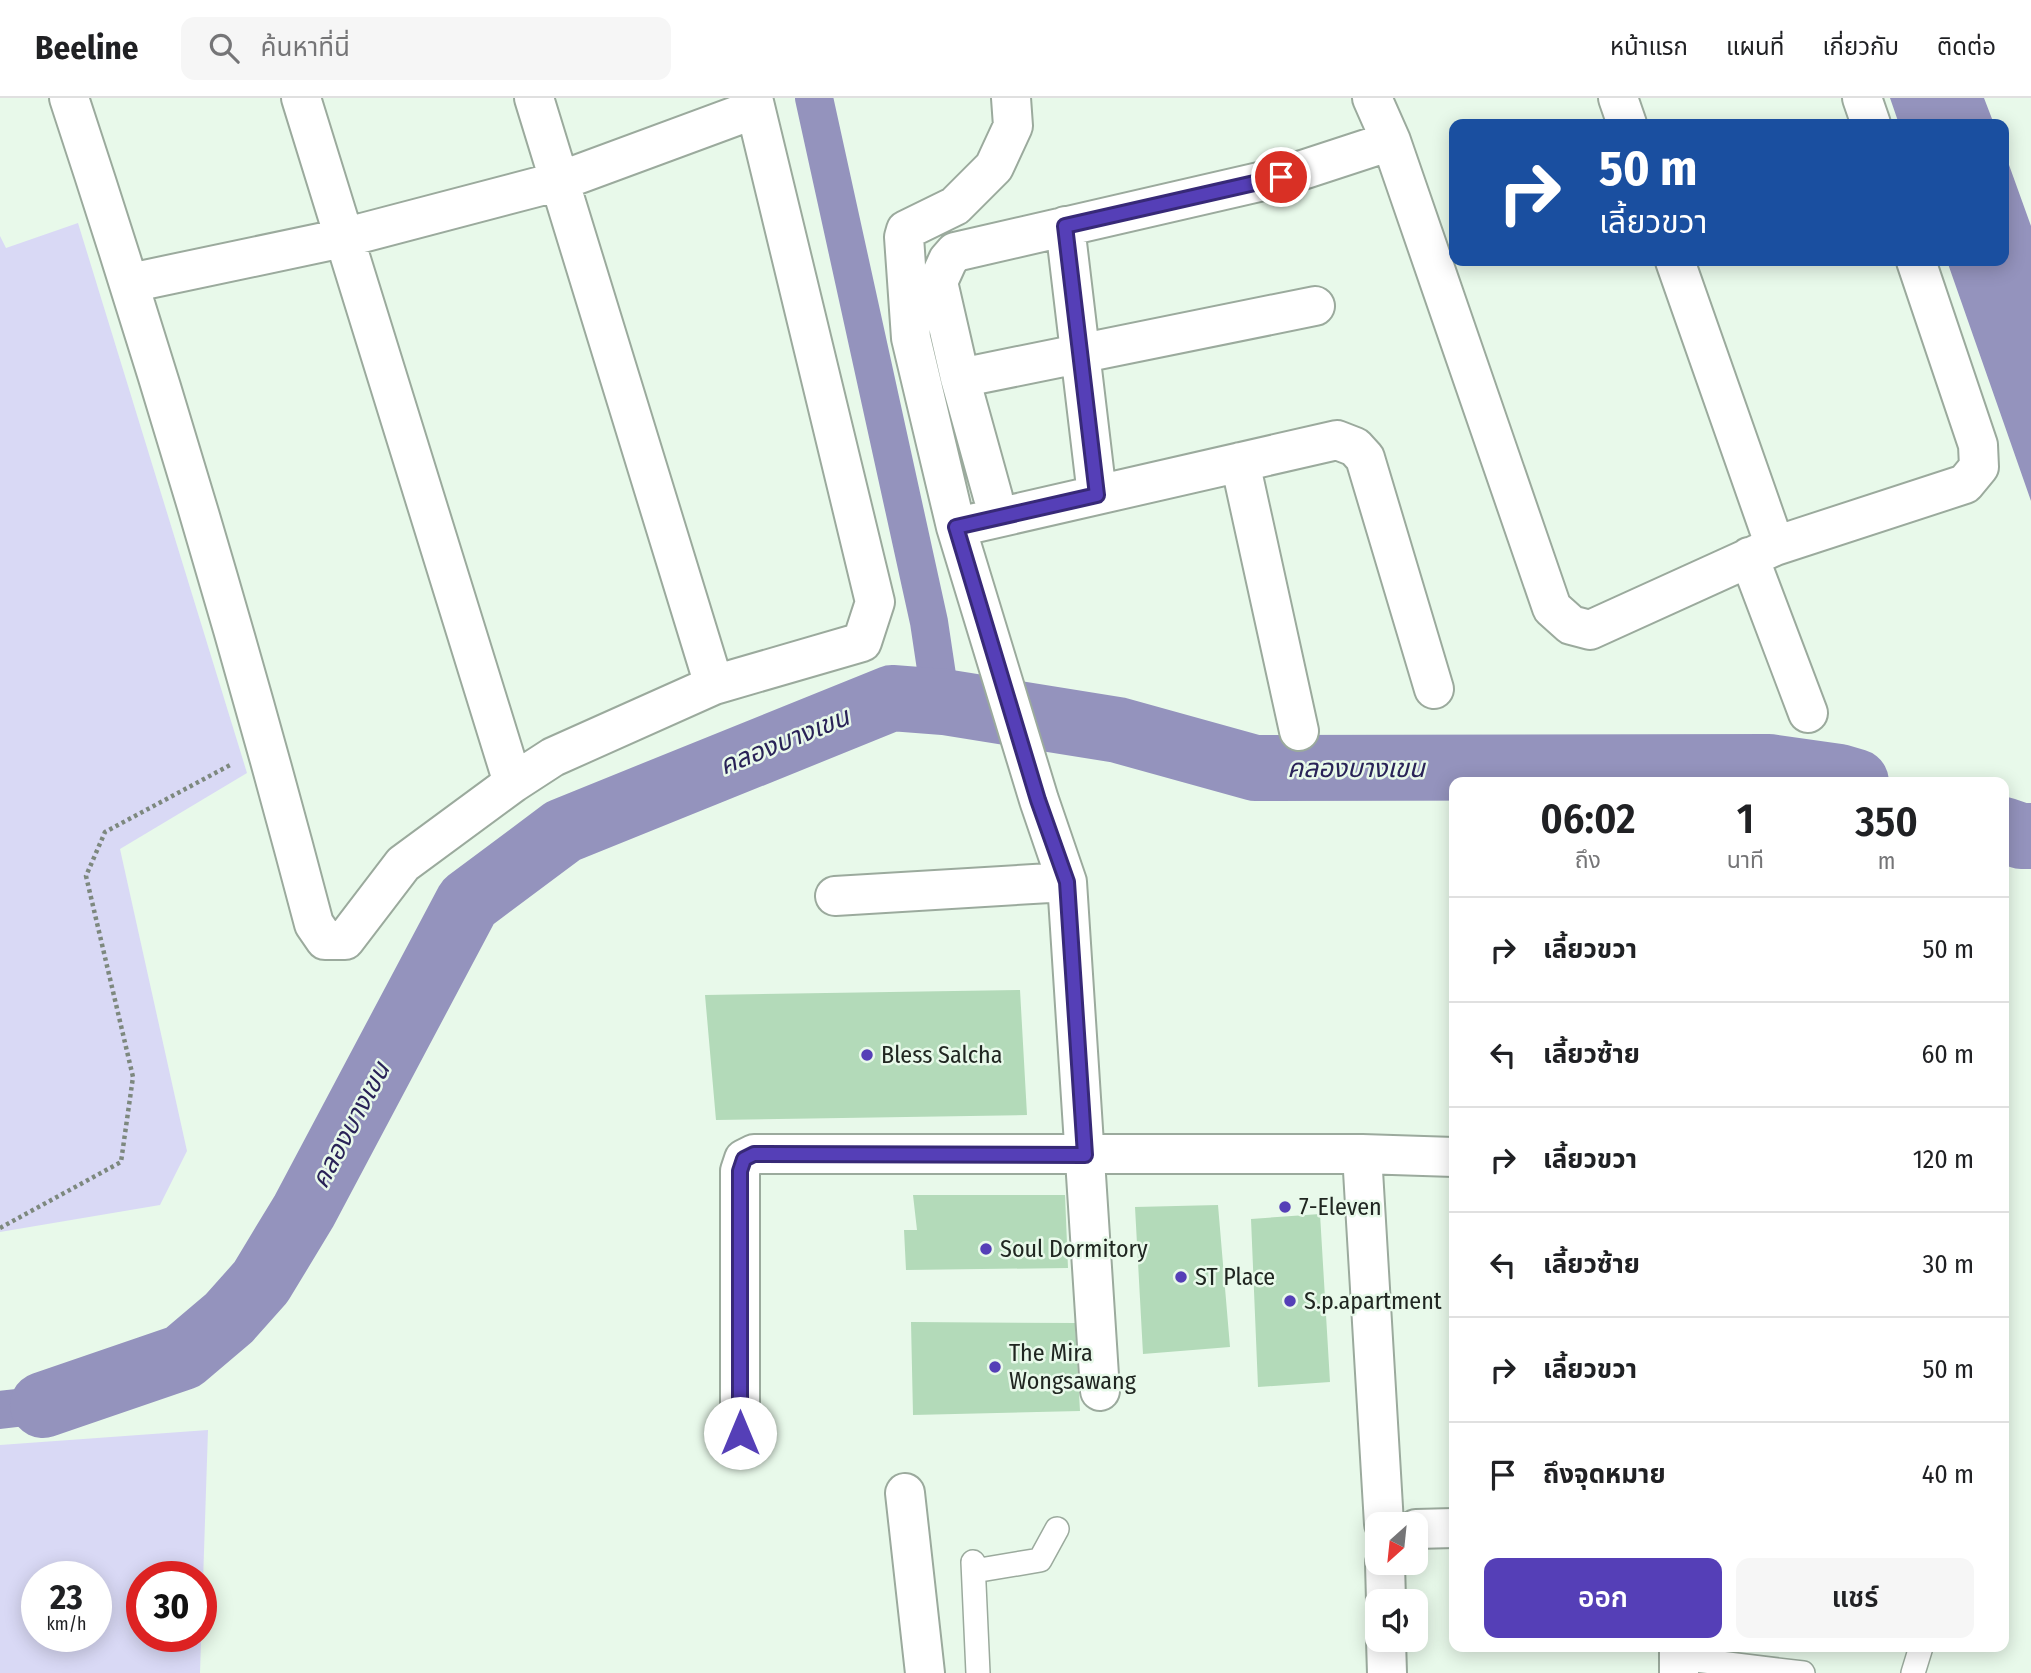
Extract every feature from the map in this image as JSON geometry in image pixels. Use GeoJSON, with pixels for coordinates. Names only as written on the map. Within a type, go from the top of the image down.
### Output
{"type":"FeatureCollection","features":[{"type":"Feature","properties":{"kind":"street"},"geometry":{"type":"LineString","coordinates":[[69,98],[130,283],[267,745],[314,924],[324,940],[345,940],[403,863],[553,757],[714,685],[862,642],[875,602],[754,104],[560,181],[343,238],[130,283]]}},
{"type":"Feature","properties":{"kind":"street"},"geometry":{"type":"LineString","coordinates":[[301,98],[513,783]]}},
{"type":"Feature","properties":{"kind":"street"},"geometry":{"type":"LineString","coordinates":[[534,98],[714,685]]}},
{"type":"Feature","properties":{"kind":"street"},"geometry":{"type":"LineString","coordinates":[[1011,98],[1013,126],[994,167],[955,206],[912,225],[906,230],[904,237],[911,338],[956,527],[1038,800],[1067,882],[1100,1391]]}},
{"type":"Feature","properties":{"kind":"street"},"geometry":{"type":"LineString","coordinates":[[1372,98],[1391,141],[1552,608],[1571,625],[1590,630],[1762,551],[1965,484],[1979,467],[1978,445],[1918,266]]}},
{"type":"Feature","properties":{"kind":"street"},"geometry":{"type":"LineString","coordinates":[[1618,98],[1625,119]]}},
{"type":"Feature","properties":{"kind":"street"},"geometry":{"type":"LineString","coordinates":[[1862,98],[1869,119]]}},
{"type":"Feature","properties":{"kind":"street"},"geometry":{"type":"LineString","coordinates":[[993,497],[938,282],[948,260],[955,252],[1281,177],[1391,141]]}},
{"type":"Feature","properties":{"kind":"street"},"geometry":{"type":"LineString","coordinates":[[1065,226],[1097,495]]}},
{"type":"Feature","properties":{"kind":"street"},"geometry":{"type":"LineString","coordinates":[[1676,266],[1808,713]]}},
{"type":"Feature","properties":{"kind":"street"},"geometry":{"type":"LineString","coordinates":[[961,378],[1315,306]]}},
{"type":"Feature","properties":{"kind":"street"},"geometry":{"type":"LineString","coordinates":[[956,527],[1337,440],[1355,447],[1366,458],[1434,689]]}},
{"type":"Feature","properties":{"kind":"street"},"geometry":{"type":"LineString","coordinates":[[1240,462],[1299,731]]}},
{"type":"Feature","properties":{"kind":"street"},"geometry":{"type":"LineString","coordinates":[[835,896],[1067,882]]}},
{"type":"Feature","properties":{"kind":"street"},"geometry":{"type":"LineString","coordinates":[[740,1433],[740,1171],[744,1159],[754,1154],[1362,1154],[1449,1157]]}},
{"type":"Feature","properties":{"kind":"street"},"geometry":{"type":"LineString","coordinates":[[1362,1154],[1383,1512]]}},
{"type":"Feature","properties":{"kind":"street"},"geometry":{"type":"LineString","coordinates":[[905,1493],[925,1673]]}},
{"type":"Feature","properties":{"kind":"street"},"geometry":{"type":"LineString","coordinates":[[1428,1529],[1449,1528]]}},
{"type":"Feature","properties":{"kind":"street"},"geometry":{"type":"LineString","coordinates":[[1386,1652],[1387,1673]]}},
{"type":"Feature","properties":{"kind":"lane"},"geometry":{"type":"LineString","coordinates":[[978,1673],[974,1567],[1040,1560],[1057,1529]]}},
{"type":"Feature","properties":{"kind":"lane"},"geometry":{"type":"LineString","coordinates":[[1913,1673],[1919,1652]]}},
{"type":"Feature","properties":{"kind":"lane"},"geometry":{"type":"LineString","coordinates":[[1679,1659],[1804,1673]]}},
{"type":"Feature","properties":{"kind":"path"},"geometry":{"type":"LineString","coordinates":[[0,1228],[121,1162],[134,1077],[86,876],[105,832],[267,745]]}},
{"type":"Feature","properties":{"kind":"shaded area"},"geometry":{"type":"Polygon","coordinates":[[[1890,98],[1984,98],[1992,119],[1897,119],[1890,98]]]}},
{"type":"Feature","properties":{"kind":"shaded area"},"geometry":{"type":"Polygon","coordinates":[[[2009,165],[2031,226],[2031,501],[1949,266],[2009,266],[2009,165]]]}},
{"type":"Feature","properties":{"kind":"shaded area"},"geometry":{"type":"Polygon","coordinates":[[[78,223],[247,773],[120,849],[187,1151],[160,1205],[0,1232],[0,236],[6,248],[78,223]]]}},
{"type":"Feature","properties":{"kind":"shaded area"},"geometry":{"type":"Polygon","coordinates":[[[208,1430],[204,1561],[126,1561],[126,1652],[201,1652],[200,1673],[0,1673],[0,1445],[208,1430]]]}},
{"type":"Feature","properties":{"kind":"building","name":"Bless Salcha"},"geometry":{"type":"Polygon","coordinates":[[[1020,990],[1027,1115],[716,1120],[705,995],[1020,990]]]}},
{"type":"Feature","properties":{"kind":"building","name":"Soul Dormitory"},"geometry":{"type":"Polygon","coordinates":[[[913,1195],[1065,1195],[1068,1268],[906,1270],[904,1230],[917,1230],[913,1195]]]}},
{"type":"Feature","properties":{"kind":"building","name":"ST Place"},"geometry":{"type":"Polygon","coordinates":[[[1218,1205],[1230,1347],[1143,1354],[1135,1207],[1218,1205]]]}},
{"type":"Feature","properties":{"kind":"building","name":"S.p.apartment"},"geometry":{"type":"Polygon","coordinates":[[[1320,1214],[1330,1382],[1258,1387],[1251,1219],[1320,1214]]]}},
{"type":"Feature","properties":{"kind":"building","name":"The Mira Wongsawang"},"geometry":{"type":"Polygon","coordinates":[[[911,1322],[1075,1323],[1080,1411],[913,1415],[911,1322]]]}},
{"type":"Feature","properties":{"kind":"waterway"},"geometry":{"type":"LineString","coordinates":[[814,98],[929,622],[941,702]]}},
{"type":"Feature","properties":{"kind":"waterway","name":"คลองบางเขน"},"geometry":{"type":"LineString","coordinates":[[43,1405],[183,1357],[229,1318],[261,1282],[304,1211],[468,902],[563,831],[892,698],[944,702],[1118,730],[1255,768],[1769,767],[1839,777]]}},
{"type":"Feature","properties":{"kind":"waterway","name":"คลองบางเขน"},"geometry":{"type":"LineString","coordinates":[[2009,832],[2031,836]]}},
{"type":"Feature","properties":{"kind":"waterway","name":"คลองบางเขน"},"geometry":{"type":"LineString","coordinates":[[0,1410],[43,1405]]}},
{"type":"Feature","properties":{"kind":"place","name":"Bless Salcha"},"geometry":{"type":"Point","coordinates":[867,1055]}},
{"type":"Feature","properties":{"kind":"place","name":"7-Eleven"},"geometry":{"type":"Point","coordinates":[1285,1207]}},
{"type":"Feature","properties":{"kind":"place","name":"Soul Dormitory"},"geometry":{"type":"Point","coordinates":[986,1249]}},
{"type":"Feature","properties":{"kind":"place","name":"ST Place"},"geometry":{"type":"Point","coordinates":[1181,1277]}},
{"type":"Feature","properties":{"kind":"place","name":"S.p.apartment"},"geometry":{"type":"Point","coordinates":[1290,1301]}},
{"type":"Feature","properties":{"kind":"place","name":"The Mira Wongsawang"},"geometry":{"type":"Point","coordinates":[995,1367]}},
{"type":"Feature","properties":{"kind":"route"},"geometry":{"type":"LineString","coordinates":[[740,1433],[740,1171],[744,1159],[754,1154],[1085,1155],[1067,882],[1038,800],[956,527],[1097,495],[1065,226],[1281,177]]}}]}
